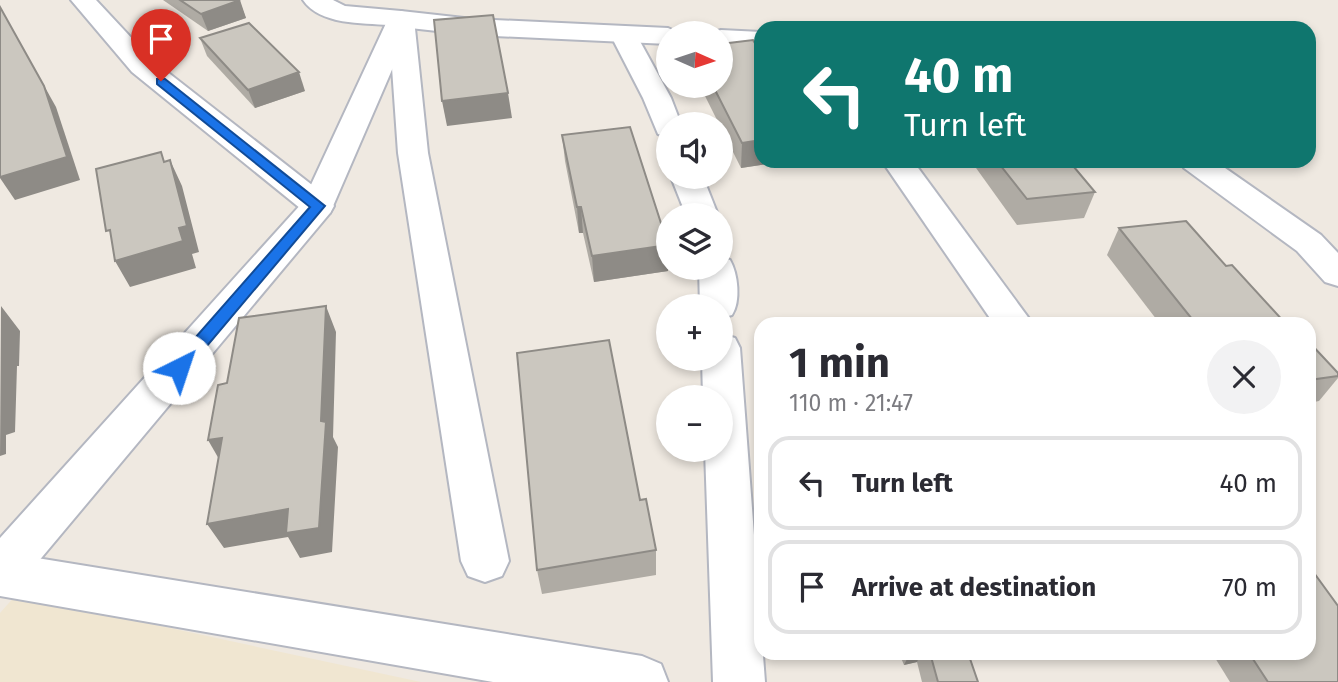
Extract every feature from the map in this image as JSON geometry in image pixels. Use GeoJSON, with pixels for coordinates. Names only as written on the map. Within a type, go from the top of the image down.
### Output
{"type":"FeatureCollection","features":[{"type":"Feature","properties":{"kind":"street"},"geometry":{"type":"LineString","coordinates":[[83,0],[142,66],[318,206]]}},
{"type":"Feature","properties":{"kind":"street"},"geometry":{"type":"LineString","coordinates":[[315,0],[340,13],[473,27],[656,35]]}},
{"type":"Feature","properties":{"kind":"street"},"geometry":{"type":"LineString","coordinates":[[0,573],[318,206],[401,19]]}},
{"type":"Feature","properties":{"kind":"street"},"geometry":{"type":"LineString","coordinates":[[401,19],[413,153],[485,561]]}},
{"type":"Feature","properties":{"kind":"street"},"geometry":{"type":"LineString","coordinates":[[623,34],[662,112]]}},
{"type":"Feature","properties":{"kind":"street"},"geometry":{"type":"LineString","coordinates":[[733,39],[754,40]]}},
{"type":"Feature","properties":{"kind":"street"},"geometry":{"type":"LineString","coordinates":[[902,168],[1009,317]]}},
{"type":"Feature","properties":{"kind":"street"},"geometry":{"type":"LineString","coordinates":[[1205,168],[1309,243],[1338,274]]}},
{"type":"Feature","properties":{"kind":"street"},"geometry":{"type":"LineString","coordinates":[[722,371],[738,682]]}},
{"type":"Feature","properties":{"kind":"street"},"geometry":{"type":"LineString","coordinates":[[0,573],[642,682]]}},
{"type":"Feature","properties":{"kind":"shaded area"},"geometry":{"type":"Polygon","coordinates":[[[16,595],[421,682],[0,682],[0,613],[16,595]]]}},
{"type":"Feature","properties":{"kind":"building"},"geometry":{"type":"Polygon","coordinates":[[[180,0],[240,0],[201,14],[180,0]]]}},
{"type":"Feature","properties":{"kind":"building"},"geometry":{"type":"Polygon","coordinates":[[[0,7],[44,86],[67,157],[0,177],[0,7]]]}},
{"type":"Feature","properties":{"kind":"building"},"geometry":{"type":"Polygon","coordinates":[[[493,15],[508,93],[442,101],[434,20],[493,15]]]}},
{"type":"Feature","properties":{"kind":"building"},"geometry":{"type":"Polygon","coordinates":[[[249,23],[299,72],[248,90],[200,38],[249,23]]]}},
{"type":"Feature","properties":{"kind":"building"},"geometry":{"type":"Polygon","coordinates":[[[753,40],[754,141],[742,143],[733,125],[733,112],[726,112],[719,98],[733,98],[733,42],[753,40]]]}},
{"type":"Feature","properties":{"kind":"building"},"geometry":{"type":"Polygon","coordinates":[[[630,127],[656,208],[656,247],[592,256],[581,207],[577,207],[562,135],[630,127]]]}},
{"type":"Feature","properties":{"kind":"building"},"geometry":{"type":"Polygon","coordinates":[[[161,152],[164,162],[170,160],[187,226],[179,228],[183,241],[115,261],[110,230],[106,231],[96,169],[161,152]]]}},
{"type":"Feature","properties":{"kind":"building"},"geometry":{"type":"Polygon","coordinates":[[[1003,168],[1075,168],[1095,192],[1027,199],[1003,168]]]}},
{"type":"Feature","properties":{"kind":"building"},"geometry":{"type":"Polygon","coordinates":[[[1186,221],[1226,266],[1232,265],[1280,317],[1190,317],[1119,228],[1186,221]]]}},
{"type":"Feature","properties":{"kind":"building"},"geometry":{"type":"Polygon","coordinates":[[[326,306],[321,421],[326,422],[319,528],[286,533],[288,509],[207,524],[222,438],[208,440],[218,385],[227,383],[239,318],[326,306]]]}},
{"type":"Feature","properties":{"kind":"building"},"geometry":{"type":"Polygon","coordinates":[[[609,340],[640,500],[646,499],[656,550],[537,570],[517,353],[609,340]]]}},
{"type":"Feature","properties":{"kind":"building"},"geometry":{"type":"Polygon","coordinates":[[[1316,349],[1338,373],[1338,376],[1316,379],[1316,349]]]}},
{"type":"Feature","properties":{"kind":"building"},"geometry":{"type":"Polygon","coordinates":[[[1316,576],[1338,606],[1338,682],[1268,682],[1254,660],[1316,660],[1316,576]]]}},
{"type":"Feature","properties":{"kind":"building"},"geometry":{"type":"Polygon","coordinates":[[[932,660],[970,660],[978,682],[938,682],[932,660]]]}},
{"type":"Feature","properties":{"kind":"route"},"geometry":{"type":"LineString","coordinates":[[161,81],[318,206],[179,368]]}}]}
